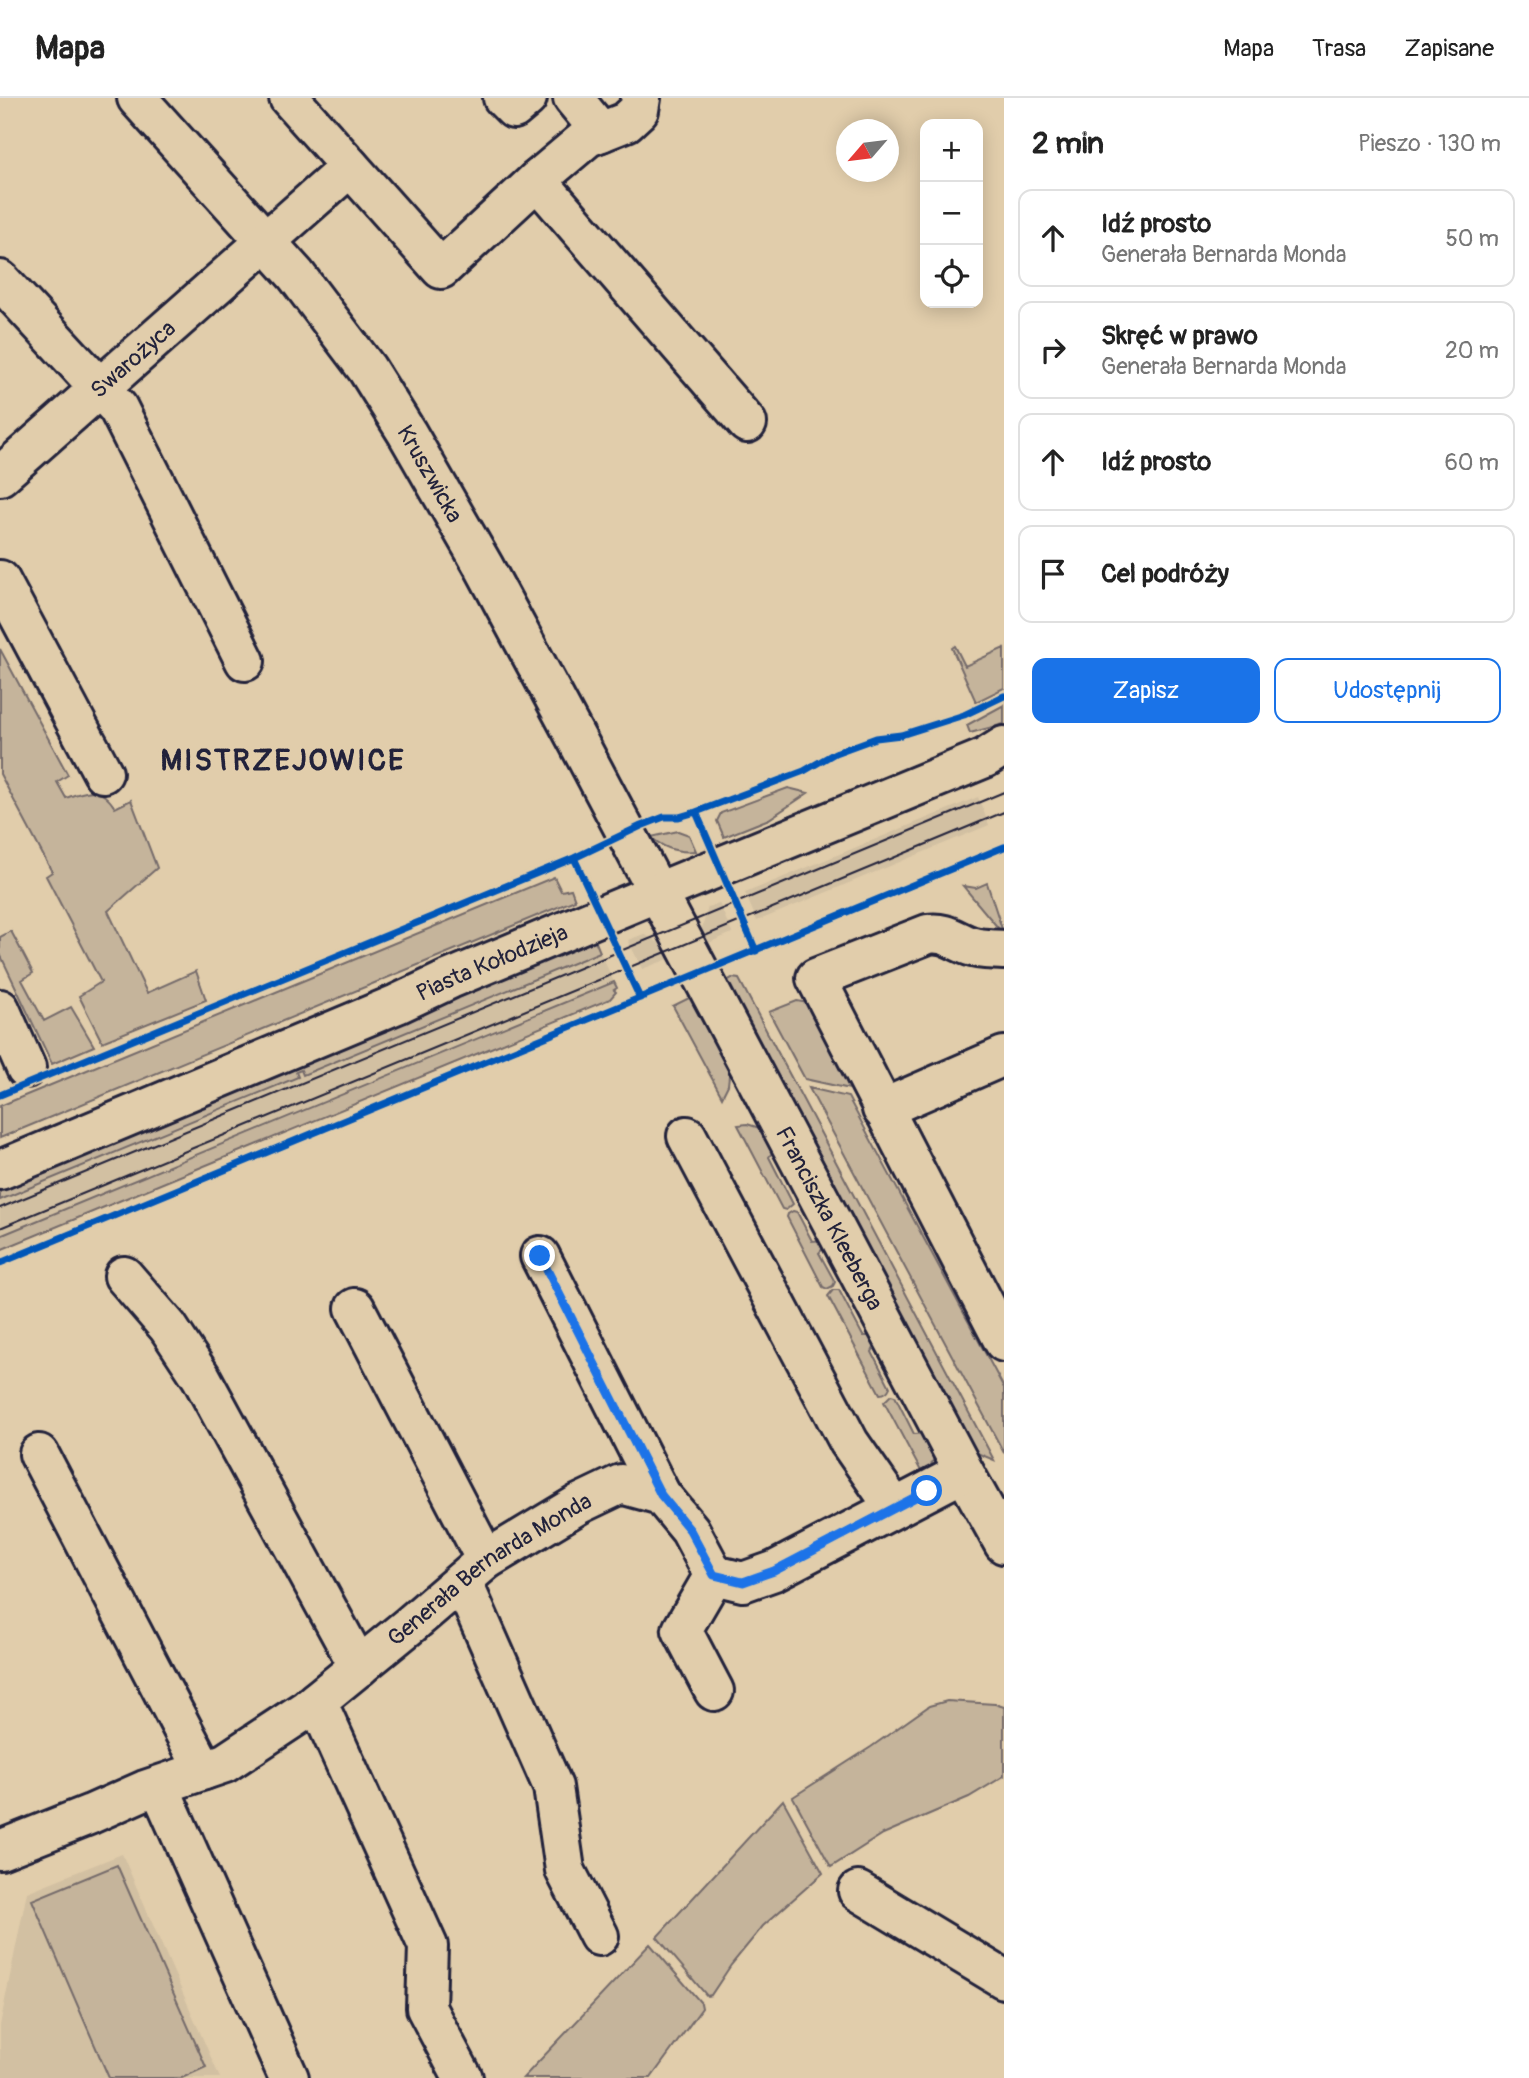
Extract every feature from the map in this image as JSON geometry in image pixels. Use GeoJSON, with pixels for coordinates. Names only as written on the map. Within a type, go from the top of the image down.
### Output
{"type":"FeatureCollection","features":[{"type":"Feature","properties":{"kind":"street","name":"Kruszwicka"},"geometry":{"type":"LineString","coordinates":[[137,98],[266,241],[332,321],[367,369],[484,567],[657,892]]}},
{"type":"Feature","properties":{"kind":"street"},"geometry":{"type":"LineString","coordinates":[[289,98],[441,269],[588,137],[626,122],[639,110],[641,98]]}},
{"type":"Feature","properties":{"kind":"street"},"geometry":{"type":"LineString","coordinates":[[503,98],[514,109],[527,98]]}},
{"type":"Feature","properties":{"kind":"street"},"geometry":{"type":"LineString","coordinates":[[573,98],[601,132]]}},
{"type":"Feature","properties":{"kind":"street","name":"Swarożyca"},"geometry":{"type":"LineString","coordinates":[[0,476],[350,167]]}},
{"type":"Feature","properties":{"kind":"street"},"geometry":{"type":"LineString","coordinates":[[537,180],[747,423]]}},
{"type":"Feature","properties":{"kind":"street"},"geometry":{"type":"LineString","coordinates":[[0,280],[118,408],[245,662]]}},
{"type":"Feature","properties":{"kind":"street"},"geometry":{"type":"LineString","coordinates":[[0,580],[103,773]]}},
{"type":"Feature","properties":{"kind":"street","name":"Piasta Kołodzieja"},"geometry":{"type":"LineString","coordinates":[[0,1170],[657,892],[998,753]]}},
{"type":"Feature","properties":{"kind":"street","name":"Franciszka Kleeberga"},"geometry":{"type":"LineString","coordinates":[[657,892],[982,1485],[1004,1544]]}},
{"type":"Feature","properties":{"kind":"street"},"geometry":{"type":"LineString","coordinates":[[1004,950],[972,947],[936,932],[816,978],[1004,1342]]}},
{"type":"Feature","properties":{"kind":"street"},"geometry":{"type":"LineString","coordinates":[[0,1009],[26,1068]]}},
{"type":"Feature","properties":{"kind":"street"},"geometry":{"type":"LineString","coordinates":[[882,1109],[1004,1056]]}},
{"type":"Feature","properties":{"kind":"street"},"geometry":{"type":"LineString","coordinates":[[687,1136],[849,1441],[894,1507]]}},
{"type":"Feature","properties":{"kind":"street"},"geometry":{"type":"LineString","coordinates":[[540,1256],[661,1495],[690,1530],[714,1575],[743,1582],[774,1571],[894,1507],[982,1485]]}},
{"type":"Feature","properties":{"kind":"street"},"geometry":{"type":"LineString","coordinates":[[124,1276],[168,1327],[201,1377],[359,1667]]}},
{"type":"Feature","properties":{"kind":"street"},"geometry":{"type":"LineString","coordinates":[[355,1308],[474,1571],[553,1787],[565,1870],[599,1936]]}},
{"type":"Feature","properties":{"kind":"street"},"geometry":{"type":"LineString","coordinates":[[38,1454],[204,1770]]}},
{"type":"Feature","properties":{"kind":"street","name":"Generała Bernarda Monda"},"geometry":{"type":"LineString","coordinates":[[0,1850],[159,1786],[225,1763],[317,1701],[474,1571],[579,1504],[621,1484],[661,1495]]}},
{"type":"Feature","properties":{"kind":"street"},"geometry":{"type":"LineString","coordinates":[[714,1575],[682,1630],[714,1691]]}},
{"type":"Feature","properties":{"kind":"street"},"geometry":{"type":"LineString","coordinates":[[317,1701],[428,1946],[426,2008],[463,2078]]}},
{"type":"Feature","properties":{"kind":"street"},"geometry":{"type":"LineString","coordinates":[[159,1786],[289,2078]]}},
{"type":"Feature","properties":{"kind":"street"},"geometry":{"type":"LineString","coordinates":[[858,1891],[1004,1979]]}},
{"type":"Feature","properties":{"kind":"shaded area"},"geometry":{"type":"Polygon","coordinates":[[[955,646],[965,666],[1004,648],[1004,688],[976,702],[952,648],[955,646]]]}},
{"type":"Feature","properties":{"kind":"shaded area"},"geometry":{"type":"Polygon","coordinates":[[[0,649],[68,775],[57,782],[66,798],[93,791],[104,796],[115,808],[131,800],[157,868],[108,911],[147,993],[196,971],[206,1000],[102,1042],[79,996],[101,982],[46,876],[52,872],[0,774],[0,649]]]}},
{"type":"Feature","properties":{"kind":"shaded area"},"geometry":{"type":"Polygon","coordinates":[[[1004,705],[1004,724],[970,733],[967,725],[1004,705]]]}},
{"type":"Feature","properties":{"kind":"shaded area"},"geometry":{"type":"Polygon","coordinates":[[[788,788],[808,793],[769,819],[724,837],[717,821],[721,813],[788,788]]]}},
{"type":"Feature","properties":{"kind":"shaded area"},"geometry":{"type":"Polygon","coordinates":[[[978,797],[989,825],[757,921],[745,893],[978,797]]]}},
{"type":"Feature","properties":{"kind":"shaded area"},"geometry":{"type":"Polygon","coordinates":[[[678,831],[689,835],[696,851],[672,849],[651,837],[678,831]]]}},
{"type":"Feature","properties":{"kind":"shaded area"},"geometry":{"type":"Polygon","coordinates":[[[554,877],[561,891],[571,889],[575,900],[0,1138],[0,1106],[554,877]]]}},
{"type":"Feature","properties":{"kind":"shaded area"},"geometry":{"type":"Polygon","coordinates":[[[987,883],[1004,935],[963,886],[976,888],[987,883]]]}},
{"type":"Feature","properties":{"kind":"shaded area"},"geometry":{"type":"Polygon","coordinates":[[[719,903],[732,933],[704,945],[702,928],[708,907],[719,903]]]}},
{"type":"Feature","properties":{"kind":"shaded area"},"geometry":{"type":"Polygon","coordinates":[[[11,931],[33,973],[22,980],[44,1021],[71,1007],[94,1046],[52,1064],[0,954],[0,937],[11,931]]]}},
{"type":"Feature","properties":{"kind":"shaded area"},"geometry":{"type":"Polygon","coordinates":[[[644,934],[661,944],[674,957],[642,969],[628,940],[644,934]]]}},
{"type":"Feature","properties":{"kind":"shaded area"},"geometry":{"type":"Polygon","coordinates":[[[595,940],[600,952],[303,1075],[301,1070],[296,1072],[298,1077],[0,1200],[0,1186],[595,940]]]}},
{"type":"Feature","properties":{"kind":"shaded area"},"geometry":{"type":"Polygon","coordinates":[[[600,952],[614,982],[0,1236],[0,1200],[297,1077],[296,1072],[301,1070],[304,1074],[600,952]]]}},
{"type":"Feature","properties":{"kind":"shaded area"},"geometry":{"type":"Polygon","coordinates":[[[732,978],[739,979],[994,1460],[972,1451],[721,984],[732,978]]]}},
{"type":"Feature","properties":{"kind":"shaded area"},"geometry":{"type":"Polygon","coordinates":[[[614,982],[617,988],[610,999],[0,1250],[0,1236],[614,982]]]}},
{"type":"Feature","properties":{"kind":"shaded area"},"geometry":{"type":"Polygon","coordinates":[[[695,995],[730,1066],[728,1085],[722,1097],[673,1006],[695,995]]]}},
{"type":"Feature","properties":{"kind":"shaded area"},"geometry":{"type":"Polygon","coordinates":[[[797,1001],[808,1003],[859,1091],[805,1079],[769,1012],[797,1001]]]}},
{"type":"Feature","properties":{"kind":"shaded area"},"geometry":{"type":"Polygon","coordinates":[[[809,1088],[848,1097],[1004,1388],[1004,1453],[809,1088]]]}},
{"type":"Feature","properties":{"kind":"shaded area"},"geometry":{"type":"Polygon","coordinates":[[[747,1124],[763,1129],[776,1147],[769,1157],[793,1204],[786,1210],[782,1209],[738,1125],[747,1124]]]}},
{"type":"Feature","properties":{"kind":"shaded area"},"geometry":{"type":"Polygon","coordinates":[[[793,1211],[797,1212],[812,1241],[824,1240],[827,1244],[819,1253],[835,1282],[827,1289],[823,1287],[787,1217],[793,1211]]]}},
{"type":"Feature","properties":{"kind":"shaded area"},"geometry":{"type":"Polygon","coordinates":[[[833,1290],[839,1290],[863,1336],[876,1336],[878,1340],[872,1352],[890,1387],[885,1393],[880,1394],[828,1296],[833,1290]]]}},
{"type":"Feature","properties":{"kind":"shaded area"},"geometry":{"type":"Polygon","coordinates":[[[891,1395],[895,1396],[914,1434],[928,1433],[934,1456],[923,1475],[884,1402],[891,1395]]]}},
{"type":"Feature","properties":{"kind":"shaded area"},"geometry":{"type":"Polygon","coordinates":[[[947,1701],[1004,1707],[1004,1776],[969,1797],[883,1834],[831,1867],[793,1797],[929,1706],[947,1701]]]}},
{"type":"Feature","properties":{"kind":"shaded area"},"geometry":{"type":"Polygon","coordinates":[[[783,1800],[823,1873],[763,1926],[711,1995],[707,1996],[657,1937],[783,1800]]]}},
{"type":"Feature","properties":{"kind":"shaded area"},"geometry":{"type":"Polygon","coordinates":[[[122,1854],[220,2078],[0,2078],[0,2025],[27,1892],[122,1854]]]}},
{"type":"Feature","properties":{"kind":"shaded area"},"geometry":{"type":"Polygon","coordinates":[[[117,1865],[206,2067],[182,2078],[109,2078],[32,1900],[117,1865]]]}},
{"type":"Feature","properties":{"kind":"shaded area"},"geometry":{"type":"Polygon","coordinates":[[[650,1944],[701,2003],[702,2008],[651,2078],[523,2078],[650,1944]]]}},
{"type":"Feature","properties":{"kind":"tram line"},"geometry":{"type":"LineString","coordinates":[[0,1208],[1004,792]]}},
{"type":"Feature","properties":{"kind":"tram line"},"geometry":{"type":"LineString","coordinates":[[0,1228],[1004,812]]}},
{"type":"Feature","properties":{"kind":"cycle path"},"geometry":{"type":"LineString","coordinates":[[0,1095],[574,858],[641,826],[664,817],[679,817],[696,812],[804,771],[835,753],[876,738],[901,735],[964,715],[1004,696]]}},
{"type":"Feature","properties":{"kind":"cycle path"},"geometry":{"type":"LineString","coordinates":[[696,812],[756,951]]}},
{"type":"Feature","properties":{"kind":"cycle path"},"geometry":{"type":"LineString","coordinates":[[0,1263],[1004,847]]}},
{"type":"Feature","properties":{"kind":"cycle path"},"geometry":{"type":"LineString","coordinates":[[574,858],[640,998]]}},
{"type":"Feature","properties":{"kind":"district","name":"MISTRZEJOWICE"},"geometry":{"type":"Point","coordinates":[283,760]}},
{"type":"Feature","properties":{"kind":"route"},"geometry":{"type":"LineString","coordinates":[[540,1256],[661,1495],[690,1530],[714,1575],[743,1582],[774,1571],[927,1491]]}}]}
